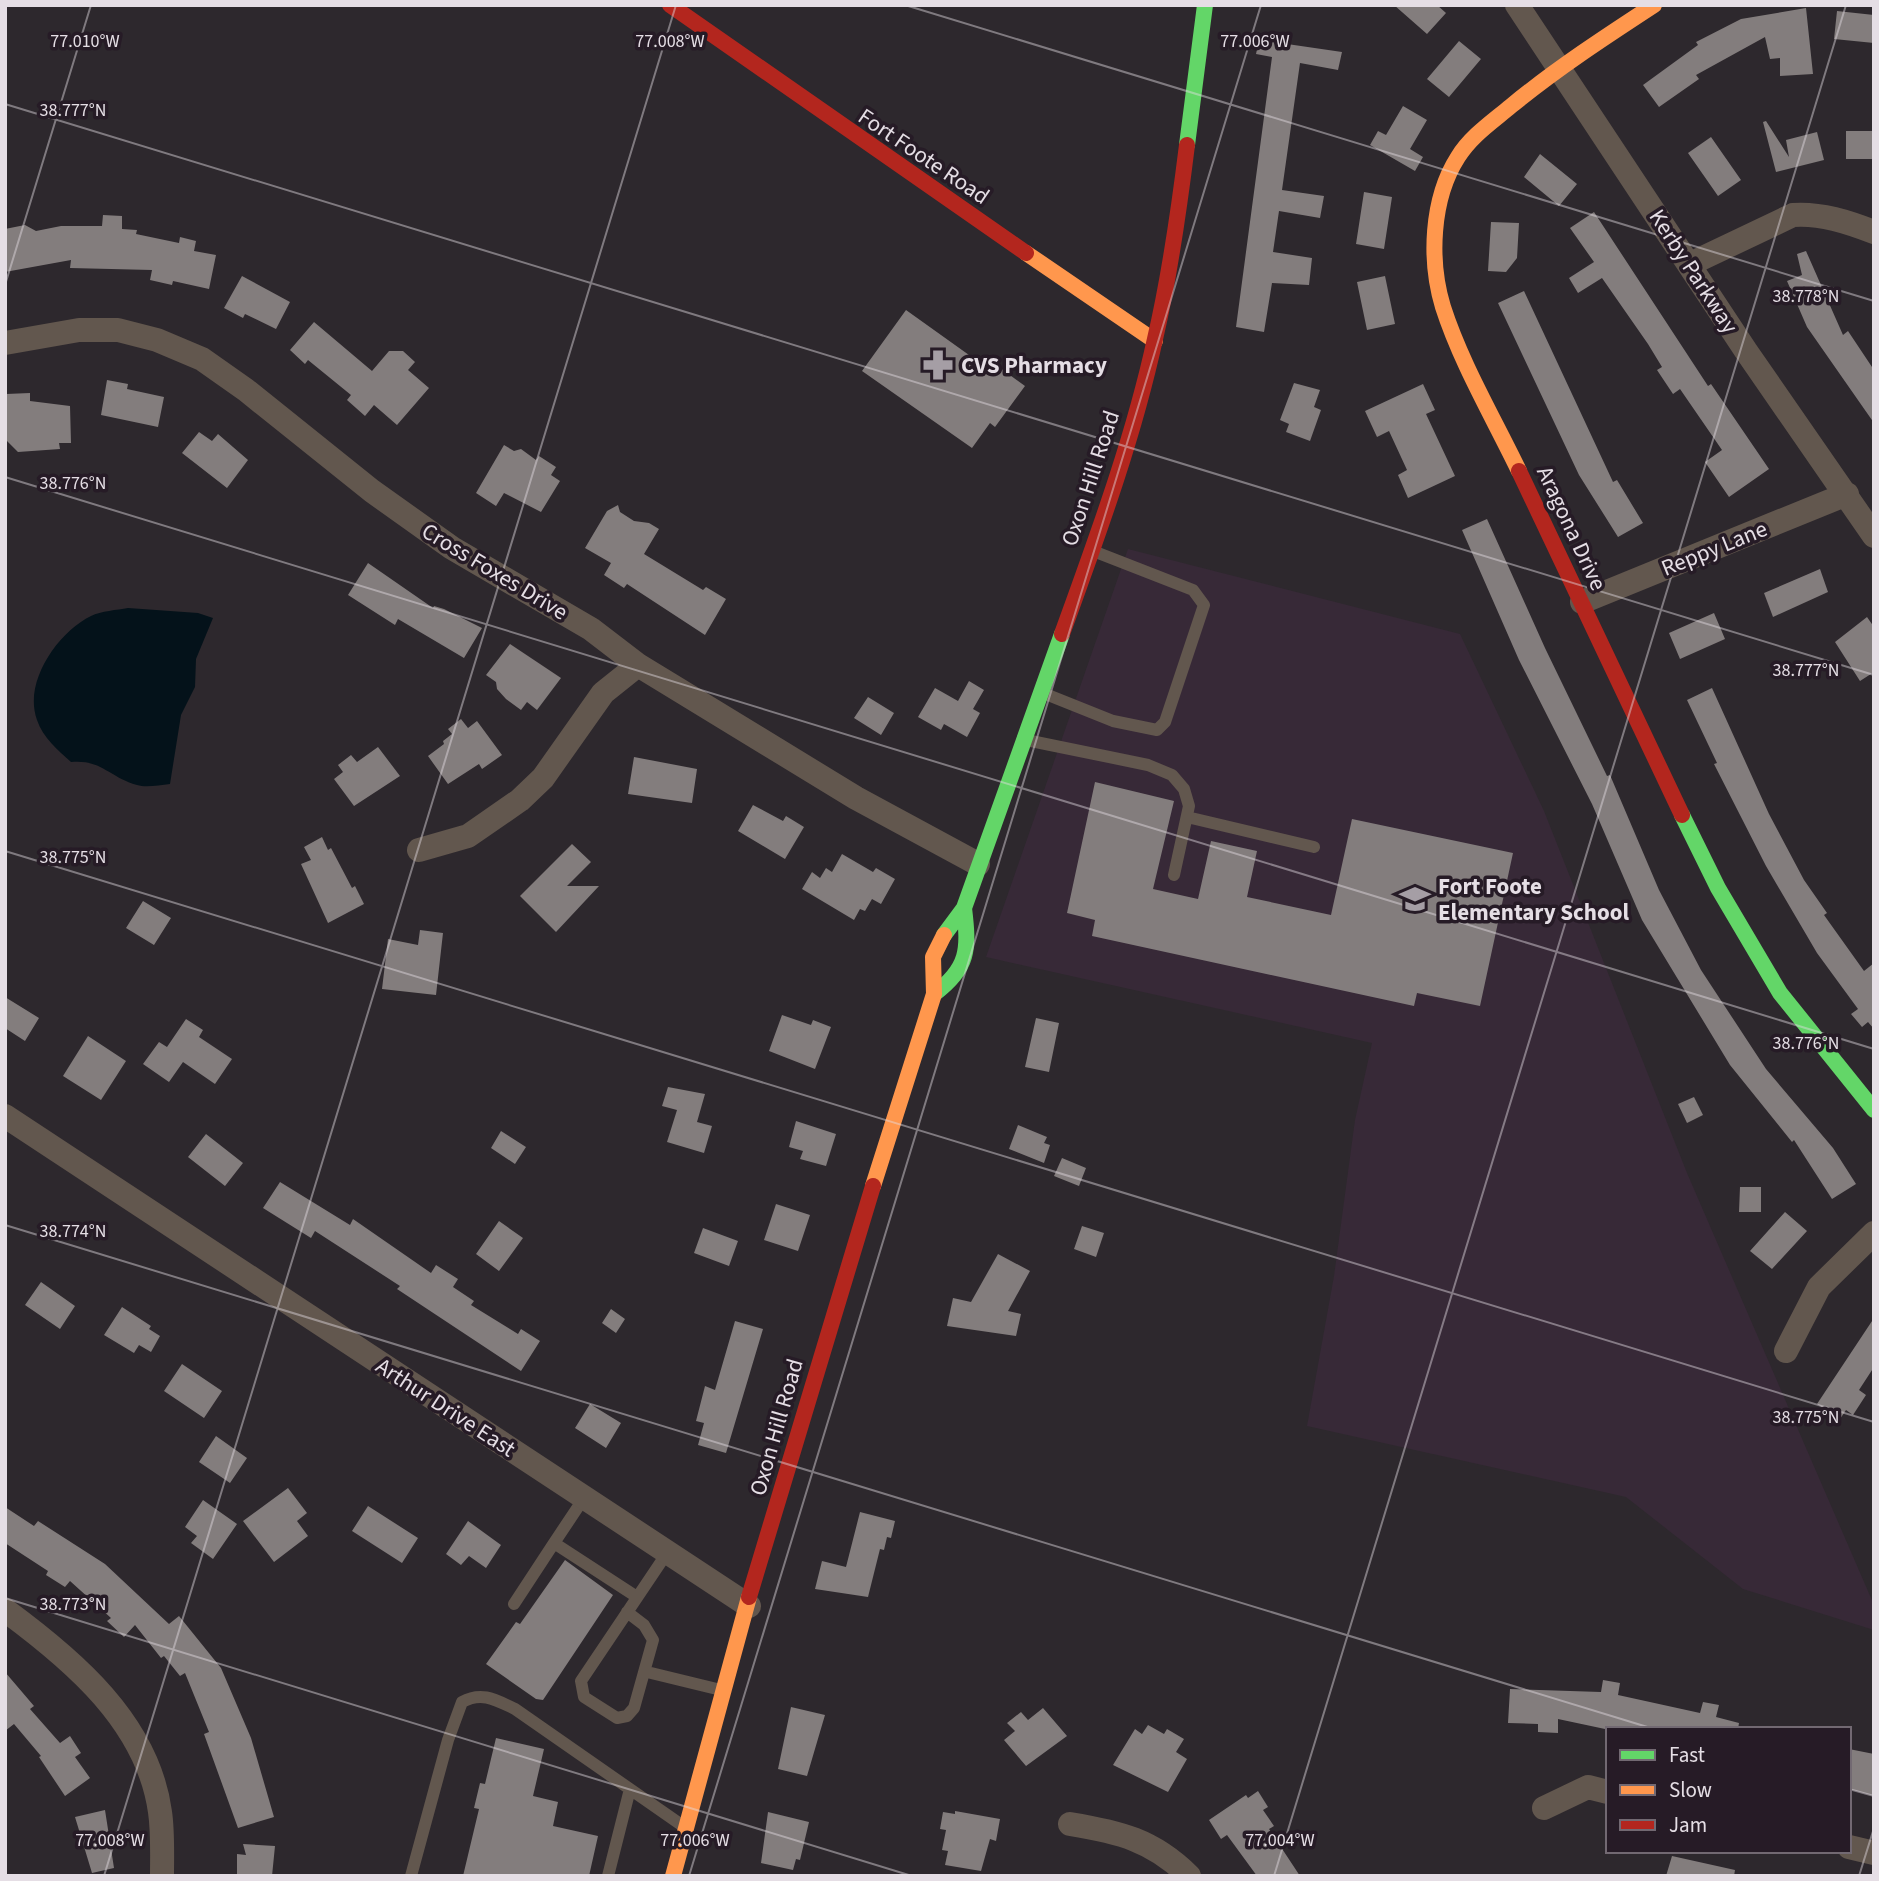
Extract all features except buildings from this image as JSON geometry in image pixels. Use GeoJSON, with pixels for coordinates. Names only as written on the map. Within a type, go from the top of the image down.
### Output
{"type":"FeatureCollection","features":[{"type":"Feature","properties":{"kind":"main road","name":"Fort Foote Road"},"geometry":{"type":"LineString","coordinates":[[670,5],[814,108],[1155,341]]}},
{"type":"Feature","properties":{"kind":"main road","name":"Oxon Hill Road"},"geometry":{"type":"LineString","coordinates":[[673,1876],[722,1691],[749,1606],[837,1295],[934,994],[929,972],[939,940],[964,908],[1039,692],[1108,506],[1155,341],[1175,232],[1205,5]]}},
{"type":"Feature","properties":{"kind":"main road","name":"Aragona Drive"},"geometry":{"type":"LineString","coordinates":[[1654,5],[1559,67],[1488,124],[1460,152],[1442,198],[1433,261],[1440,304],[1582,602],[1612,671],[1718,888],[1780,993],[1874,1110]]}},
{"type":"Feature","properties":{"kind":"main road","name":"Oxon Hill Road"},"geometry":{"type":"LineString","coordinates":[[934,994],[957,979],[968,944],[964,908]]}},
{"type":"Feature","properties":{"kind":"street","name":"Kerby Parkway"},"geometry":{"type":"LineString","coordinates":[[1517,5],[1874,536]]}},
{"type":"Feature","properties":{"kind":"street"},"geometry":{"type":"LineString","coordinates":[[1690,264],[1793,215],[1808,214],[1847,222],[1874,232]]}},
{"type":"Feature","properties":{"kind":"street","name":"Cross Foxes Drive"},"geometry":{"type":"LineString","coordinates":[[5,343],[79,330],[118,330],[157,340],[202,359],[424,528],[591,629],[638,665],[856,798],[978,864]]}},
{"type":"Feature","properties":{"kind":"street","name":"Reppy Lane"},"geometry":{"type":"LineString","coordinates":[[1582,602],[1846,494]]}},
{"type":"Feature","properties":{"kind":"street"},"geometry":{"type":"LineString","coordinates":[[419,850],[468,836],[520,800],[543,778],[603,693],[638,665]]}},
{"type":"Feature","properties":{"kind":"street","name":"Arthur Drive East"},"geometry":{"type":"LineString","coordinates":[[5,1116],[749,1606]]}},
{"type":"Feature","properties":{"kind":"street"},"geometry":{"type":"LineString","coordinates":[[1786,1351],[1819,1287],[1874,1233]]}},
{"type":"Feature","properties":{"kind":"street"},"geometry":{"type":"LineString","coordinates":[[5,1610],[111,1702],[143,1756],[160,1810],[162,1876]]}},
{"type":"Feature","properties":{"kind":"street"},"geometry":{"type":"LineString","coordinates":[[1544,1808],[1588,1787],[1606,1792]]}},
{"type":"Feature","properties":{"kind":"street"},"geometry":{"type":"LineString","coordinates":[[1070,1824],[1123,1832],[1171,1858],[1189,1876]]}},
{"type":"Feature","properties":{"kind":"street"},"geometry":{"type":"LineString","coordinates":[[1851,1847],[1874,1853]]}},
{"type":"Feature","properties":{"kind":"lane"},"geometry":{"type":"LineString","coordinates":[[1039,692],[1133,727],[1157,730],[1165,722],[1204,606],[1194,590],[1091,550]]}},
{"type":"Feature","properties":{"kind":"lane"},"geometry":{"type":"LineString","coordinates":[[1022,740],[1161,769],[1184,789],[1189,806],[1174,875]]}},
{"type":"Feature","properties":{"kind":"lane"},"geometry":{"type":"LineString","coordinates":[[1187,817],[1314,847]]}},
{"type":"Feature","properties":{"kind":"lane"},"geometry":{"type":"LineString","coordinates":[[514,1604],[584,1498]]}},
{"type":"Feature","properties":{"kind":"lane"},"geometry":{"type":"LineString","coordinates":[[554,1543],[637,1597]]}},
{"type":"Feature","properties":{"kind":"lane"},"geometry":{"type":"LineString","coordinates":[[627,1612],[644,1625],[653,1640],[647,1672],[634,1708],[627,1716],[617,1718],[584,1697],[580,1689],[581,1681],[627,1612],[637,1597],[667,1553]]}},
{"type":"Feature","properties":{"kind":"lane"},"geometry":{"type":"LineString","coordinates":[[647,1672],[722,1691]]}},
{"type":"Feature","properties":{"kind":"lane"},"geometry":{"type":"LineString","coordinates":[[411,1876],[448,1740],[462,1702],[474,1695],[490,1697],[515,1709],[686,1828]]}},
{"type":"Feature","properties":{"kind":"lane"},"geometry":{"type":"LineString","coordinates":[[608,1876],[630,1789]]}},
{"type":"Feature","properties":{"kind":"shaded area"},"geometry":{"type":"Polygon","coordinates":[[[1128,549],[1460,634],[1544,811],[1687,1173],[1874,1605],[1874,1630],[1743,1589],[1626,1497],[1307,1426],[1334,1276],[1355,1120],[1372,1043],[986,957],[1128,549]]]}},
{"type":"Feature","properties":{"kind":"shaded area"},"geometry":{"type":"Polygon","coordinates":[[[128,608],[198,613],[213,618],[196,659],[195,687],[181,715],[170,784],[141,786],[127,782],[90,763],[71,762],[47,738],[37,720],[35,690],[46,660],[56,646],[91,616],[128,608]]]}},
{"type":"Feature","properties":{"kind":"traffic: fast"},"geometry":{"type":"LineString","coordinates":[[1187,145],[1205,5]]}},
{"type":"Feature","properties":{"kind":"traffic: fast"},"geometry":{"type":"LineString","coordinates":[[944,935],[964,908],[1062,634]]}},
{"type":"Feature","properties":{"kind":"traffic: fast"},"geometry":{"type":"LineString","coordinates":[[1682,815],[1718,888],[1780,993],[1874,1110]]}},
{"type":"Feature","properties":{"kind":"traffic: fast"},"geometry":{"type":"LineString","coordinates":[[934,994],[946,985],[964,957],[964,908]]}},
{"type":"Feature","properties":{"kind":"traffic: slow"},"geometry":{"type":"LineString","coordinates":[[1519,471],[1468,369],[1443,307],[1434,250],[1442,192],[1458,157],[1482,130],[1563,66],[1654,5]]}},
{"type":"Feature","properties":{"kind":"traffic: slow"},"geometry":{"type":"LineString","coordinates":[[1026,253],[1155,341]]}},
{"type":"Feature","properties":{"kind":"traffic: slow"},"geometry":{"type":"LineString","coordinates":[[873,1186],[934,994],[933,957],[944,935]]}},
{"type":"Feature","properties":{"kind":"traffic: slow"},"geometry":{"type":"LineString","coordinates":[[673,1876],[749,1597]]}},
{"type":"Feature","properties":{"kind":"traffic: jam"},"geometry":{"type":"LineString","coordinates":[[670,5],[1026,253]]}},
{"type":"Feature","properties":{"kind":"traffic: jam"},"geometry":{"type":"LineString","coordinates":[[1062,634],[1113,488],[1146,377],[1170,267],[1187,145]]}},
{"type":"Feature","properties":{"kind":"traffic: jam"},"geometry":{"type":"LineString","coordinates":[[1519,471],[1682,815]]}},
{"type":"Feature","properties":{"kind":"traffic: jam"},"geometry":{"type":"LineString","coordinates":[[749,1597],[873,1186]]}},
{"type":"Feature","properties":{"kind":"place","name":"CVS Pharmacy"},"geometry":{"type":"Point","coordinates":[938,365]}},
{"type":"Feature","properties":{"kind":"place","name":"Fort Foote Elementary School"},"geometry":{"type":"Point","coordinates":[1415,899]}}]}
